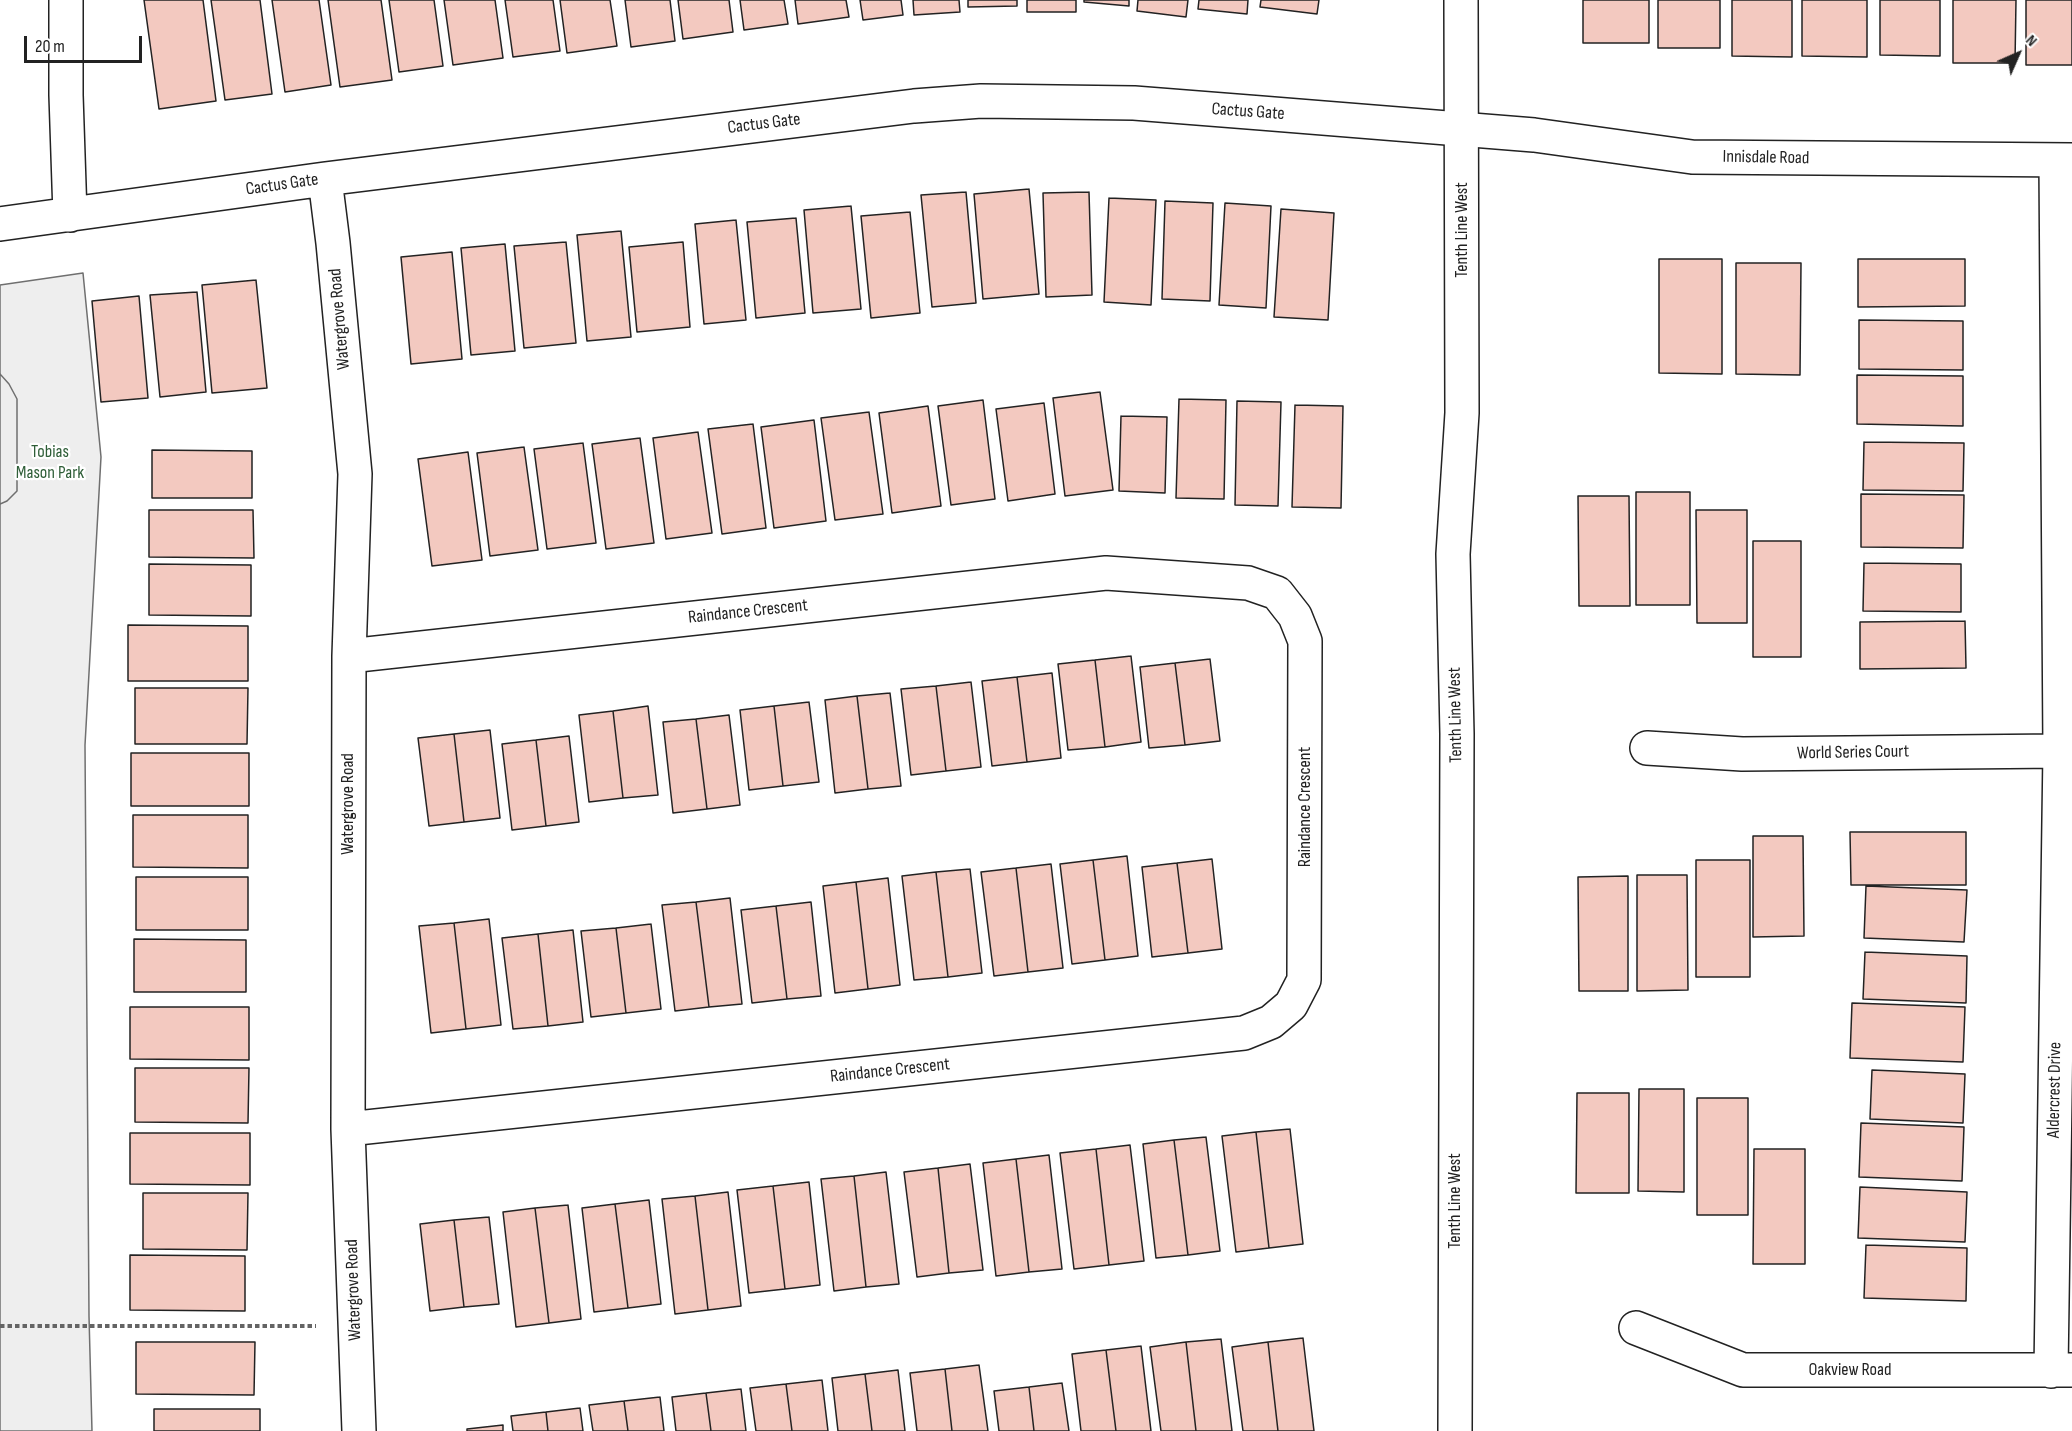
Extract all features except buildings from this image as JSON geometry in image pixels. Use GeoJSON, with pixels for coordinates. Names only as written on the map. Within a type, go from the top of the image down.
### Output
{"type":"FeatureCollection","features":[{"type":"Feature","properties":{"kind":"street"},"geometry":{"type":"LineString","coordinates":[[66,0],[70,214]]}},
{"type":"Feature","properties":{"kind":"street","name":"Tenth Line West"},"geometry":{"type":"LineString","coordinates":[[1455,1431],[1457,734],[1453,554],[1461,413],[1461,0]]}},
{"type":"Feature","properties":{"kind":"street","name":"Cactus Gate"},"geometry":{"type":"LineString","coordinates":[[0,224],[325,179],[914,106],[981,101],[1134,104],[1462,129]]}},
{"type":"Feature","properties":{"kind":"street","name":"Innisdale Road"},"geometry":{"type":"LineString","coordinates":[[1462,129],[1534,135],[1692,157],[2064,160]]}},
{"type":"Feature","properties":{"kind":"street","name":"Aldercrest Drive"},"geometry":{"type":"LineString","coordinates":[[2062,1370],[2060,751],[2064,160]]}},
{"type":"Feature","properties":{"kind":"street","name":"Watergrove Road"},"geometry":{"type":"LineString","coordinates":[[325,179],[355,474],[349,656],[348,1129],[359,1431]]}},
{"type":"Feature","properties":{"kind":"street","name":"Raindance Crescent"},"geometry":{"type":"LineString","coordinates":[[348,1129],[1244,1032],[1271,1022],[1291,1005],[1304,980],[1305,933],[1305,641],[1295,616],[1277,593],[1248,583],[1106,573],[349,656]]}},
{"type":"Feature","properties":{"kind":"street","name":"World Series Court"},"geometry":{"type":"LineString","coordinates":[[1647,748],[1742,754],[2060,751]]}},
{"type":"Feature","properties":{"kind":"street","name":"Oakview Road"},"geometry":{"type":"LineString","coordinates":[[1636,1328],[1743,1370],[2062,1370]]}},
{"type":"Feature","properties":{"kind":"path"},"geometry":{"type":"LineString","coordinates":[[0,1326],[316,1326]]}},
{"type":"Feature","properties":{"kind":"green space","name":"Tobias Mason Park"},"geometry":{"type":"Polygon","coordinates":[[[83,273],[101,457],[85,745],[89,1316],[92,1431],[0,1431],[0,285],[83,273]]]}},
{"type":"Feature","properties":{"kind":"shaded area"},"geometry":{"type":"Polygon","coordinates":[[[0,374],[9,384],[17,399],[17,491],[7,501],[0,504],[0,374]]]}}]}
